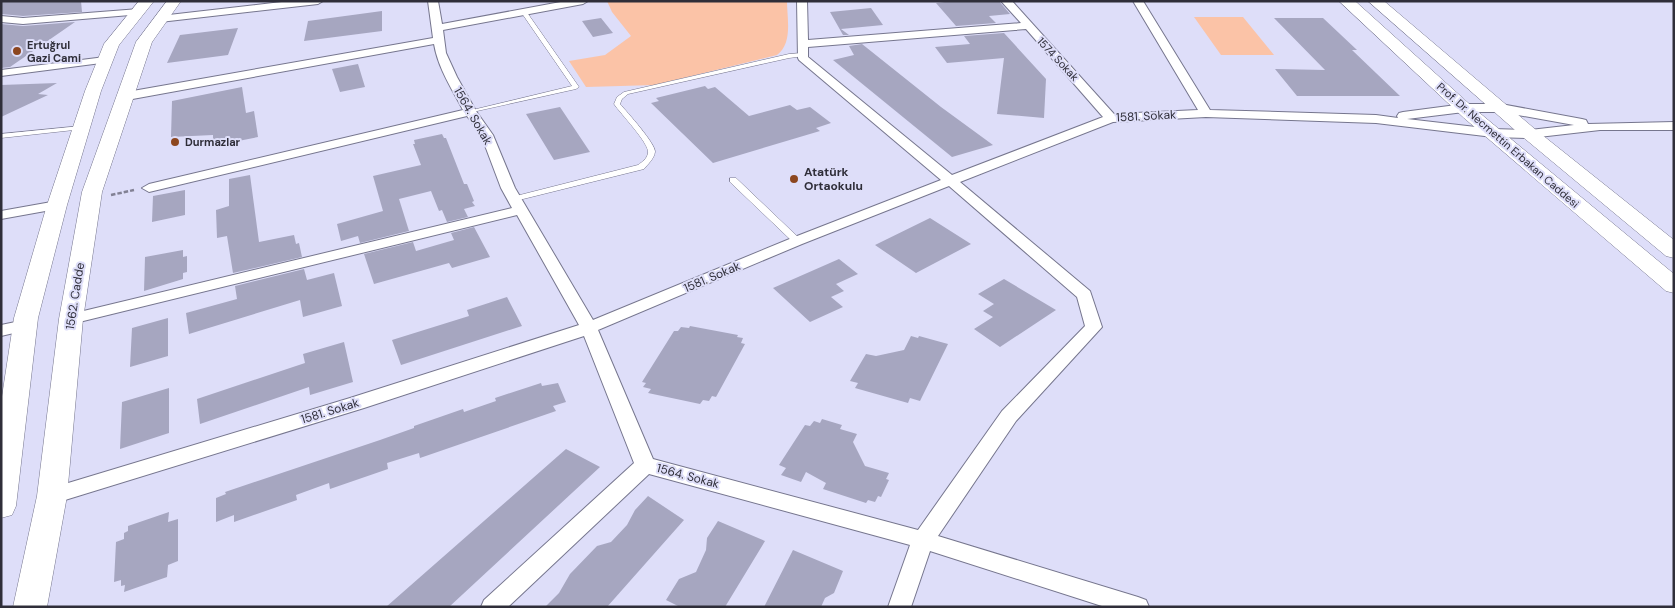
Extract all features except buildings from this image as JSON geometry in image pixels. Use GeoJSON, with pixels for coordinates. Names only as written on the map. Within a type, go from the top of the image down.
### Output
{"type":"FeatureCollection","features":[{"type":"Feature","properties":{"kind":"main road","name":"Prof. Dr. Necmettin Erbakan Caddesi"},"geometry":{"type":"LineString","coordinates":[[1346,1],[1464,108],[1674,286]]}},
{"type":"Feature","properties":{"kind":"main road","name":"Prof. Dr. Necmettin Erbakan Caddesi"},"geometry":{"type":"LineString","coordinates":[[1375,1],[1530,134],[1674,251]]}},
{"type":"Feature","properties":{"kind":"main road"},"geometry":{"type":"LineString","coordinates":[[1,506],[25,325],[57,204],[81,128],[112,44],[155,8]]}},
{"type":"Feature","properties":{"kind":"main road","name":"1562. Cadde"},"geometry":{"type":"LineString","coordinates":[[30,607],[52,496],[71,319],[91,198],[127,96],[155,8]]}},
{"type":"Feature","properties":{"kind":"street"},"geometry":{"type":"LineString","coordinates":[[1,19],[23,21],[155,8],[318,1]]}},
{"type":"Feature","properties":{"kind":"street","name":"1564. Sokak"},"geometry":{"type":"LineString","coordinates":[[434,1],[441,53],[451,77],[470,112],[487,135],[518,205],[589,328],[645,465],[923,540],[1138,607]]}},
{"type":"Feature","properties":{"kind":"street"},"geometry":{"type":"LineString","coordinates":[[127,96],[439,34],[524,12],[569,2],[583,1]]}},
{"type":"Feature","properties":{"kind":"street"},"geometry":{"type":"LineString","coordinates":[[802,1],[804,58],[1084,295],[1094,327],[1009,416],[923,540],[899,607]]}},
{"type":"Feature","properties":{"kind":"street","name":"1574 Sokak"},"geometry":{"type":"LineString","coordinates":[[1006,1],[1111,118]]}},
{"type":"Feature","properties":{"kind":"street"},"geometry":{"type":"LineString","coordinates":[[1138,1],[1206,113]]}},
{"type":"Feature","properties":{"kind":"street"},"geometry":{"type":"LineString","coordinates":[[803,50],[1027,26]]}},
{"type":"Feature","properties":{"kind":"street"},"geometry":{"type":"LineString","coordinates":[[1,73],[106,60]]}},
{"type":"Feature","properties":{"kind":"street"},"geometry":{"type":"LineString","coordinates":[[1376,119],[1464,108],[1501,108],[1600,126]]}},
{"type":"Feature","properties":{"kind":"street"},"geometry":{"type":"LineString","coordinates":[[150,188],[470,112]]}},
{"type":"Feature","properties":{"kind":"street","name":"1581. Sokak"},"geometry":{"type":"LineString","coordinates":[[52,496],[357,403],[589,328],[797,241],[1111,118],[1206,113],[1376,119]]}},
{"type":"Feature","properties":{"kind":"street"},"geometry":{"type":"LineString","coordinates":[[1376,119],[1493,133],[1530,134],[1600,126],[1674,126]]}},
{"type":"Feature","properties":{"kind":"street"},"geometry":{"type":"LineString","coordinates":[[1,214],[57,204]]}},
{"type":"Feature","properties":{"kind":"street"},"geometry":{"type":"LineString","coordinates":[[71,319],[518,205]]}},
{"type":"Feature","properties":{"kind":"street"},"geometry":{"type":"LineString","coordinates":[[1,330],[25,325]]}},
{"type":"Feature","properties":{"kind":"street"},"geometry":{"type":"LineString","coordinates":[[492,607],[645,465]]}},
{"type":"Feature","properties":{"kind":"lane"},"geometry":{"type":"LineString","coordinates":[[470,112],[576,87],[524,12]]}},
{"type":"Feature","properties":{"kind":"lane"},"geometry":{"type":"LineString","coordinates":[[518,205],[641,167],[646,162],[652,154],[651,146],[617,104],[626,93],[789,56],[803,50]]}},
{"type":"Feature","properties":{"kind":"lane"},"geometry":{"type":"LineString","coordinates":[[1,136],[81,128]]}},
{"type":"Feature","properties":{"kind":"lane"},"geometry":{"type":"LineString","coordinates":[[733,180],[797,241]]}},
{"type":"Feature","properties":{"kind":"path"},"geometry":{"type":"LineString","coordinates":[[91,198],[150,188]]}},
{"type":"Feature","properties":{"kind":"shaded area"},"geometry":{"type":"Polygon","coordinates":[[[607,1],[787,1],[787,37],[782,50],[777,55],[655,85],[586,87],[569,61],[605,55],[631,36],[612,12],[607,1]]]}},
{"type":"Feature","properties":{"kind":"shaded area"},"geometry":{"type":"Polygon","coordinates":[[[1194,17],[1243,17],[1274,55],[1221,55],[1194,17]]]}},
{"type":"Feature","properties":{"kind":"place","name":"Ertuğrul Gazi Cami"},"geometry":{"type":"Point","coordinates":[17,51]}},
{"type":"Feature","properties":{"kind":"place","name":"Durmazlar"},"geometry":{"type":"Point","coordinates":[175,142]}},
{"type":"Feature","properties":{"kind":"place","name":"Atatürk Ortaokulu"},"geometry":{"type":"Point","coordinates":[794,179]}}]}
